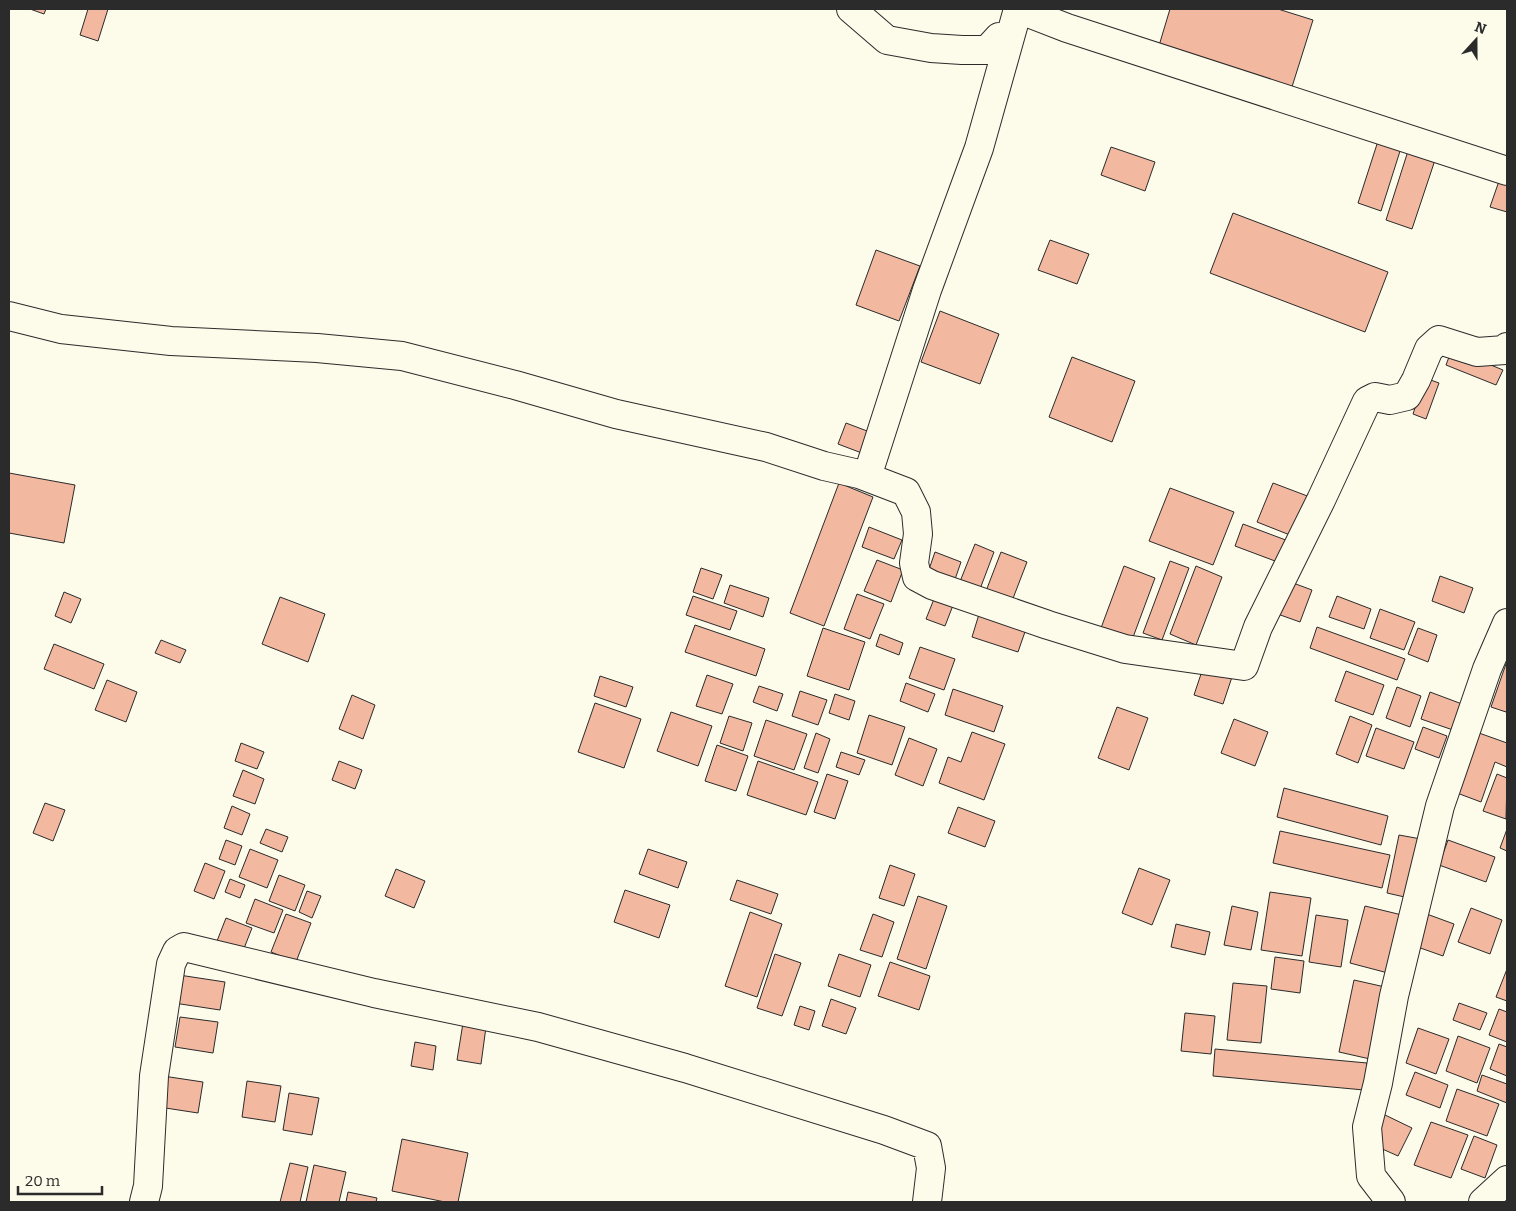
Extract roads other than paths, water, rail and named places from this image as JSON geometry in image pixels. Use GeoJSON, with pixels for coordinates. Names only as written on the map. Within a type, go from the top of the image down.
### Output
{"type":"FeatureCollection","features":[{"type":"Feature","properties":{"kind":"street"},"geometry":{"type":"LineString","coordinates":[[851,9],[887,40],[931,48],[987,50],[999,37],[1009,37]]}},
{"type":"Feature","properties":{"kind":"street"},"geometry":{"type":"LineString","coordinates":[[867,477],[927,290],[978,148],[1018,9],[1066,28],[1507,171]]}},
{"type":"Feature","properties":{"kind":"street"},"geometry":{"type":"LineString","coordinates":[[9,316],[61,329],[162,340],[317,348],[402,356],[515,385],[616,414],[766,447],[824,466],[867,477],[906,492],[916,512],[918,534],[914,563],[917,577],[977,601],[1125,649],[1244,666],[1258,627],[1321,500],[1367,401],[1375,397],[1390,400],[1407,396],[1429,349],[1439,340],[1477,352],[1505,350],[1507,347]]}},
{"type":"Feature","properties":{"kind":"street"},"geometry":{"type":"LineString","coordinates":[[1391,1202],[1371,1176],[1367,1127],[1378,1083],[1394,996],[1440,806],[1487,669],[1507,623]]}},
{"type":"Feature","properties":{"kind":"street"},"geometry":{"type":"LineString","coordinates":[[144,1202],[148,1186],[154,1076],[171,964],[177,951],[184,947],[374,993],[538,1028],[685,1068],[884,1130],[927,1146],[931,1168],[927,1202]]}},
{"type":"Feature","properties":{"kind":"street"},"geometry":{"type":"LineString","coordinates":[[1483,1202],[1507,1180]]}}]}
